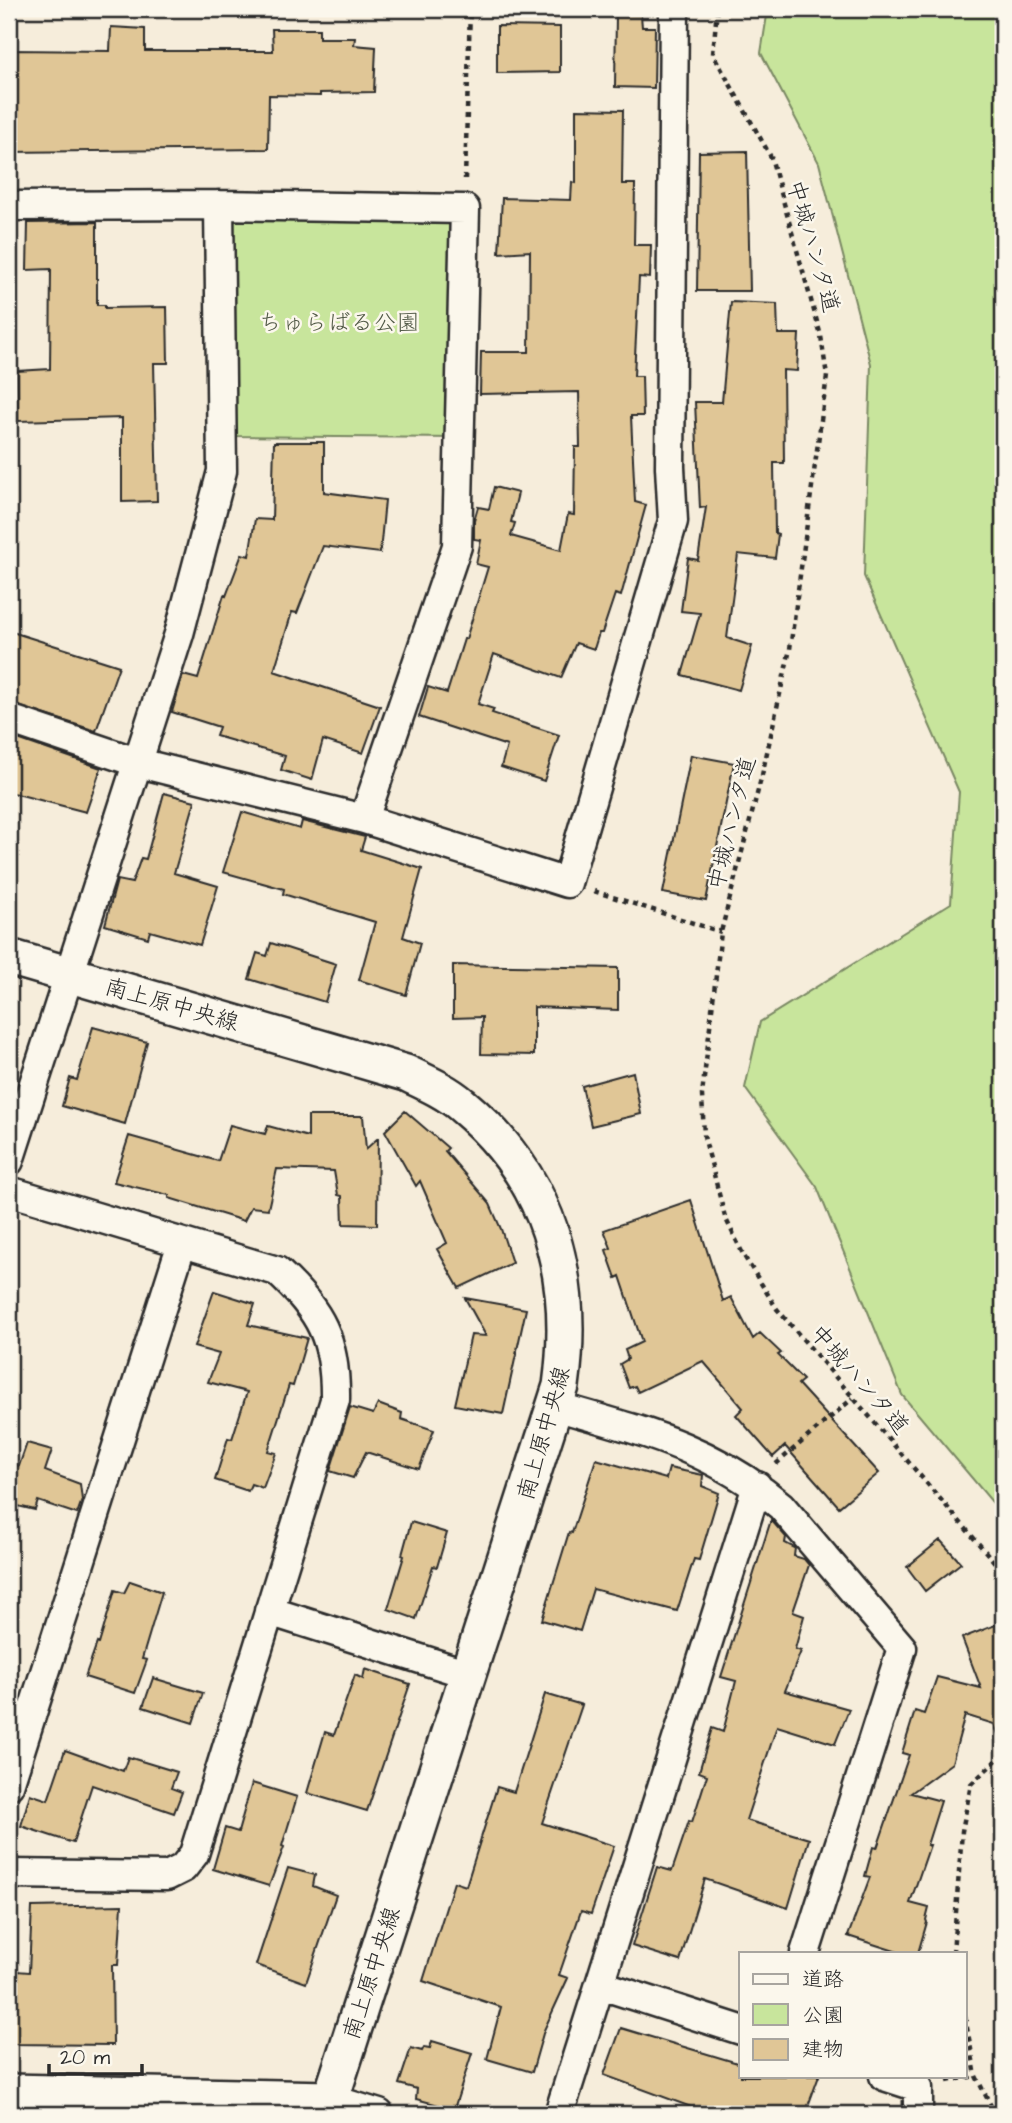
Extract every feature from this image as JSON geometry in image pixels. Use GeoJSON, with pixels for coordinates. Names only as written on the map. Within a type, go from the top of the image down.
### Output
{"type":"FeatureCollection","features":[{"type":"Feature","properties":{"kind":"street"},"geometry":{"type":"LineString","coordinates":[[9,719],[139,763],[364,819],[567,883],[673,521],[670,467],[674,9]]}},
{"type":"Feature","properties":{"kind":"street"},"geometry":{"type":"LineString","coordinates":[[9,1161],[67,974],[139,763],[179,634],[222,471],[219,205]]}},
{"type":"Feature","properties":{"kind":"street"},"geometry":{"type":"LineString","coordinates":[[9,206],[219,205],[464,209],[457,546],[364,819]]}},
{"type":"Feature","properties":{"kind":"street","name":"南上原中央線"},"geometry":{"type":"LineString","coordinates":[[9,957],[407,1073],[435,1087],[461,1105],[489,1131],[524,1174],[536,1195],[554,1243],[565,1291],[567,1334],[561,1386],[328,2106]]}},
{"type":"Feature","properties":{"kind":"street"},"geometry":{"type":"LineString","coordinates":[[9,1191],[277,1271],[303,1295],[319,1319],[331,1348],[336,1371],[335,1400],[194,1854],[183,1868],[167,1876],[9,1874]]}},
{"type":"Feature","properties":{"kind":"street"},"geometry":{"type":"LineString","coordinates":[[9,1785],[182,1243]]}},
{"type":"Feature","properties":{"kind":"street"},"geometry":{"type":"LineString","coordinates":[[555,1406],[664,1438],[723,1465],[757,1486],[781,1506],[902,1648],[805,1952]]}},
{"type":"Feature","properties":{"kind":"street"},"geometry":{"type":"LineString","coordinates":[[559,2114],[757,1486]]}},
{"type":"Feature","properties":{"kind":"street"},"geometry":{"type":"LineString","coordinates":[[269,1611],[468,1674]]}},
{"type":"Feature","properties":{"kind":"street"},"geometry":{"type":"LineString","coordinates":[[601,1984],[739,2029]]}},
{"type":"Feature","properties":{"kind":"street"},"geometry":{"type":"LineString","coordinates":[[890,2078],[918,2087],[918,2114]]}},
{"type":"Feature","properties":{"kind":"street"},"geometry":{"type":"LineString","coordinates":[[9,2092],[328,2106],[379,2114]]}},
{"type":"Feature","properties":{"kind":"path"},"geometry":{"type":"LineString","coordinates":[[464,209],[470,9]]}},
{"type":"Feature","properties":{"kind":"path","name":"中城ハンタ道"},"geometry":{"type":"LineString","coordinates":[[718,9],[713,54],[771,158],[821,336],[827,376],[790,649],[762,775],[721,932],[702,1095],[704,1136],[713,1175],[730,1226],[744,1256],[777,1309],[1003,1572]]}},
{"type":"Feature","properties":{"kind":"path"},"geometry":{"type":"LineString","coordinates":[[567,883],[721,932]]}},
{"type":"Feature","properties":{"kind":"path"},"geometry":{"type":"LineString","coordinates":[[757,1486],[766,1472],[853,1398]]}},
{"type":"Feature","properties":{"kind":"path"},"geometry":{"type":"LineString","coordinates":[[953,1952],[962,1830],[971,1784],[1003,1754]]}},
{"type":"Feature","properties":{"kind":"path"},"geometry":{"type":"LineString","coordinates":[[967,2028],[976,2076],[995,2114]]}},
{"type":"Feature","properties":{"kind":"green space"},"geometry":{"type":"Polygon","coordinates":[[[768,9],[1003,9],[1003,1515],[902,1395],[817,1187],[745,1088],[760,1022],[951,903],[959,792],[864,576],[871,364],[819,163],[761,53],[768,9]]]}},
{"type":"Feature","properties":{"kind":"green space","name":"ちゅらばる公園"},"geometry":{"type":"Polygon","coordinates":[[[219,205],[465,209],[459,438],[223,436],[219,205]]]}},
{"type":"Feature","properties":{"kind":"building"},"geometry":{"type":"Polygon","coordinates":[[[616,14],[641,15],[642,27],[655,27],[654,88],[615,87],[616,14]]]}},
{"type":"Feature","properties":{"kind":"building"},"geometry":{"type":"Polygon","coordinates":[[[497,26],[560,27],[560,72],[497,73],[497,26]]]}},
{"type":"Feature","properties":{"kind":"building"},"geometry":{"type":"Polygon","coordinates":[[[111,27],[145,29],[145,51],[273,51],[272,29],[319,29],[319,38],[355,38],[354,45],[376,47],[374,92],[320,93],[320,96],[269,95],[268,149],[9,152],[9,50],[110,51],[111,27]]]}},
{"type":"Feature","properties":{"kind":"building"},"geometry":{"type":"Polygon","coordinates":[[[576,109],[623,110],[622,184],[635,184],[634,245],[651,245],[650,278],[639,277],[634,376],[642,376],[643,416],[631,416],[635,502],[646,505],[621,596],[615,594],[594,649],[576,643],[561,678],[494,654],[478,704],[494,709],[492,713],[559,735],[544,781],[501,767],[507,746],[419,717],[428,687],[447,693],[488,567],[476,564],[481,540],[474,539],[474,521],[478,507],[489,509],[494,487],[518,493],[511,522],[515,523],[511,536],[561,550],[568,514],[574,515],[575,447],[580,447],[579,392],[480,394],[481,352],[529,352],[530,251],[499,253],[502,198],[571,200],[572,182],[576,183],[576,109]]]}},
{"type":"Feature","properties":{"kind":"building"},"geometry":{"type":"Polygon","coordinates":[[[747,151],[750,291],[697,291],[699,152],[747,151]]]}},
{"type":"Feature","properties":{"kind":"building"},"geometry":{"type":"Polygon","coordinates":[[[97,222],[97,305],[105,305],[105,308],[167,307],[168,363],[154,363],[157,501],[122,502],[122,418],[18,421],[17,371],[50,369],[51,269],[27,270],[28,223],[97,222]]]}},
{"type":"Feature","properties":{"kind":"building"},"geometry":{"type":"Polygon","coordinates":[[[731,302],[777,304],[778,334],[799,334],[797,371],[783,370],[784,463],[774,463],[775,533],[778,534],[775,558],[738,554],[727,638],[752,646],[739,690],[682,675],[700,613],[681,611],[688,558],[698,560],[706,507],[700,508],[695,402],[722,402],[731,302]]]}},
{"type":"Feature","properties":{"kind":"building"},"geometry":{"type":"Polygon","coordinates":[[[274,442],[324,442],[324,492],[385,500],[380,553],[323,546],[297,613],[292,612],[274,671],[380,706],[363,753],[323,740],[312,780],[281,770],[285,756],[216,736],[219,727],[172,712],[183,675],[198,679],[224,595],[226,596],[242,554],[249,556],[255,519],[272,520],[274,442]]]}},
{"type":"Feature","properties":{"kind":"building"},"geometry":{"type":"Polygon","coordinates":[[[9,631],[119,666],[96,731],[9,703],[9,631]]]}},
{"type":"Feature","properties":{"kind":"building"},"geometry":{"type":"Polygon","coordinates":[[[9,736],[101,768],[86,812],[9,792],[9,736]]]}},
{"type":"Feature","properties":{"kind":"building"},"geometry":{"type":"Polygon","coordinates":[[[691,755],[734,763],[706,901],[663,893],[691,755]]]}},
{"type":"Feature","properties":{"kind":"building"},"geometry":{"type":"Polygon","coordinates":[[[164,793],[195,801],[174,873],[218,886],[200,945],[150,931],[148,938],[105,925],[117,880],[132,883],[141,858],[146,859],[164,793]]]}},
{"type":"Feature","properties":{"kind":"building"},"geometry":{"type":"Polygon","coordinates":[[[242,812],[300,829],[302,821],[365,837],[361,850],[422,869],[403,937],[420,943],[406,995],[359,980],[375,922],[283,894],[284,889],[223,872],[242,812]]]}},
{"type":"Feature","properties":{"kind":"building"},"geometry":{"type":"Polygon","coordinates":[[[271,943],[336,964],[325,1002],[249,979],[257,953],[267,956],[271,943]]]}},
{"type":"Feature","properties":{"kind":"building"},"geometry":{"type":"Polygon","coordinates":[[[453,965],[618,968],[618,1010],[534,1007],[534,1055],[481,1054],[482,1017],[453,1018],[453,965]]]}},
{"type":"Feature","properties":{"kind":"building"},"geometry":{"type":"Polygon","coordinates":[[[93,1027],[147,1042],[125,1124],[62,1106],[70,1078],[77,1080],[93,1027]]]}},
{"type":"Feature","properties":{"kind":"building"},"geometry":{"type":"Polygon","coordinates":[[[633,1072],[641,1114],[591,1126],[582,1086],[633,1072]]]}},
{"type":"Feature","properties":{"kind":"building"},"geometry":{"type":"Polygon","coordinates":[[[405,1111],[448,1148],[445,1151],[490,1204],[512,1263],[459,1288],[437,1249],[447,1243],[420,1181],[416,1186],[385,1131],[405,1111]]]}},
{"type":"Feature","properties":{"kind":"building"},"geometry":{"type":"Polygon","coordinates":[[[308,1116],[363,1116],[366,1149],[378,1138],[377,1225],[343,1224],[342,1196],[338,1195],[334,1171],[277,1169],[268,1209],[251,1207],[244,1221],[169,1198],[169,1195],[114,1182],[129,1136],[218,1161],[230,1125],[265,1134],[268,1126],[308,1137],[308,1116]]]}},
{"type":"Feature","properties":{"kind":"building"},"geometry":{"type":"Polygon","coordinates":[[[691,1200],[723,1301],[731,1297],[753,1339],[760,1333],[781,1353],[778,1355],[803,1380],[798,1384],[879,1473],[839,1507],[785,1446],[773,1457],[736,1415],[743,1408],[703,1361],[638,1392],[635,1386],[629,1388],[620,1364],[628,1359],[625,1350],[642,1342],[620,1276],[616,1278],[606,1250],[611,1248],[604,1230],[691,1200]]]}},
{"type":"Feature","properties":{"kind":"building"},"geometry":{"type":"Polygon","coordinates":[[[214,1291],[255,1304],[248,1325],[307,1338],[293,1386],[289,1385],[268,1451],[276,1453],[263,1488],[251,1484],[248,1491],[215,1480],[228,1438],[232,1439],[247,1392],[208,1382],[219,1354],[194,1347],[214,1291]]]}},
{"type":"Feature","properties":{"kind":"building"},"geometry":{"type":"Polygon","coordinates":[[[465,1298],[526,1309],[503,1414],[455,1405],[471,1335],[486,1336],[465,1298]]]}},
{"type":"Feature","properties":{"kind":"building"},"geometry":{"type":"Polygon","coordinates":[[[378,1404],[402,1413],[401,1419],[434,1430],[419,1469],[366,1452],[353,1478],[330,1471],[350,1407],[373,1414],[378,1404]]]}},
{"type":"Feature","properties":{"kind":"building"},"geometry":{"type":"Polygon","coordinates":[[[27,1443],[52,1450],[45,1471],[80,1484],[82,1500],[77,1514],[38,1501],[35,1510],[9,1504],[9,1489],[16,1465],[19,1466],[27,1443]]]}},
{"type":"Feature","properties":{"kind":"building"},"geometry":{"type":"Polygon","coordinates":[[[596,1459],[666,1479],[669,1468],[703,1475],[702,1486],[719,1493],[699,1560],[694,1559],[677,1611],[593,1589],[580,1631],[542,1620],[569,1532],[572,1533],[596,1459]]]}},
{"type":"Feature","properties":{"kind":"building"},"geometry":{"type":"Polygon","coordinates":[[[771,1520],[786,1537],[785,1543],[795,1548],[794,1556],[804,1559],[809,1565],[793,1612],[804,1616],[795,1649],[801,1651],[785,1691],[849,1709],[835,1744],[777,1726],[746,1820],[809,1839],[788,1908],[705,1879],[680,1961],[632,1946],[657,1867],[672,1871],[689,1821],[692,1822],[707,1775],[699,1772],[712,1728],[723,1732],[736,1681],[721,1677],[771,1520]]]}},
{"type":"Feature","properties":{"kind":"building"},"geometry":{"type":"Polygon","coordinates":[[[411,1522],[447,1533],[437,1567],[433,1566],[416,1619],[388,1609],[411,1522]]]}},
{"type":"Feature","properties":{"kind":"building"},"geometry":{"type":"Polygon","coordinates":[[[940,1540],[961,1563],[925,1591],[907,1567],[940,1540]]]}},
{"type":"Feature","properties":{"kind":"building"},"geometry":{"type":"Polygon","coordinates":[[[130,1581],[162,1592],[142,1659],[147,1660],[135,1693],[85,1677],[97,1643],[99,1644],[115,1590],[124,1593],[130,1581]]]}},
{"type":"Feature","properties":{"kind":"building"},"geometry":{"type":"Polygon","coordinates":[[[1003,1622],[1003,1741],[1001,1742],[994,1724],[965,1715],[952,1763],[911,1793],[941,1801],[927,1845],[930,1845],[910,1903],[929,1908],[927,1922],[918,1952],[898,1952],[848,1936],[870,1877],[865,1876],[873,1847],[877,1848],[909,1755],[902,1753],[915,1711],[924,1714],[937,1677],[981,1688],[962,1638],[1003,1622]]]}},
{"type":"Feature","properties":{"kind":"building"},"geometry":{"type":"Polygon","coordinates":[[[365,1669],[410,1684],[367,1811],[307,1793],[325,1732],[334,1735],[355,1675],[363,1679],[365,1669]]]}},
{"type":"Feature","properties":{"kind":"building"},"geometry":{"type":"Polygon","coordinates":[[[153,1678],[203,1693],[193,1723],[143,1707],[153,1678]]]}},
{"type":"Feature","properties":{"kind":"building"},"geometry":{"type":"Polygon","coordinates":[[[545,1694],[582,1705],[542,1823],[614,1846],[591,1914],[581,1911],[559,1975],[568,1978],[544,2030],[532,2072],[487,2059],[501,2007],[423,1981],[454,1882],[466,1886],[497,1787],[514,1792],[545,1694]]]}},
{"type":"Feature","properties":{"kind":"building"},"geometry":{"type":"Polygon","coordinates":[[[65,1750],[123,1771],[128,1757],[177,1772],[171,1788],[182,1792],[174,1813],[92,1785],[73,1843],[21,1826],[30,1794],[48,1800],[65,1750]]]}},
{"type":"Feature","properties":{"kind":"building"},"geometry":{"type":"Polygon","coordinates":[[[252,1783],[297,1797],[282,1846],[284,1847],[269,1886],[213,1869],[225,1828],[238,1832],[252,1783]]]}},
{"type":"Feature","properties":{"kind":"building"},"geometry":{"type":"Polygon","coordinates":[[[288,1868],[315,1875],[313,1886],[336,1895],[306,1983],[256,1965],[288,1868]]]}},
{"type":"Feature","properties":{"kind":"building"},"geometry":{"type":"Polygon","coordinates":[[[122,1905],[118,1965],[112,1965],[113,2045],[9,2044],[9,1980],[17,1978],[17,1971],[29,1972],[32,1907],[122,1905]]]}},
{"type":"Feature","properties":{"kind":"building"},"geometry":{"type":"Polygon","coordinates":[[[621,2028],[739,2063],[739,2078],[818,2078],[805,2114],[710,2114],[604,2075],[621,2028]]]}},
{"type":"Feature","properties":{"kind":"building"},"geometry":{"type":"Polygon","coordinates":[[[432,2041],[472,2053],[454,2109],[416,2099],[417,2089],[399,2084],[411,2048],[422,2051],[424,2047],[430,2048],[432,2041]]]}}]}
